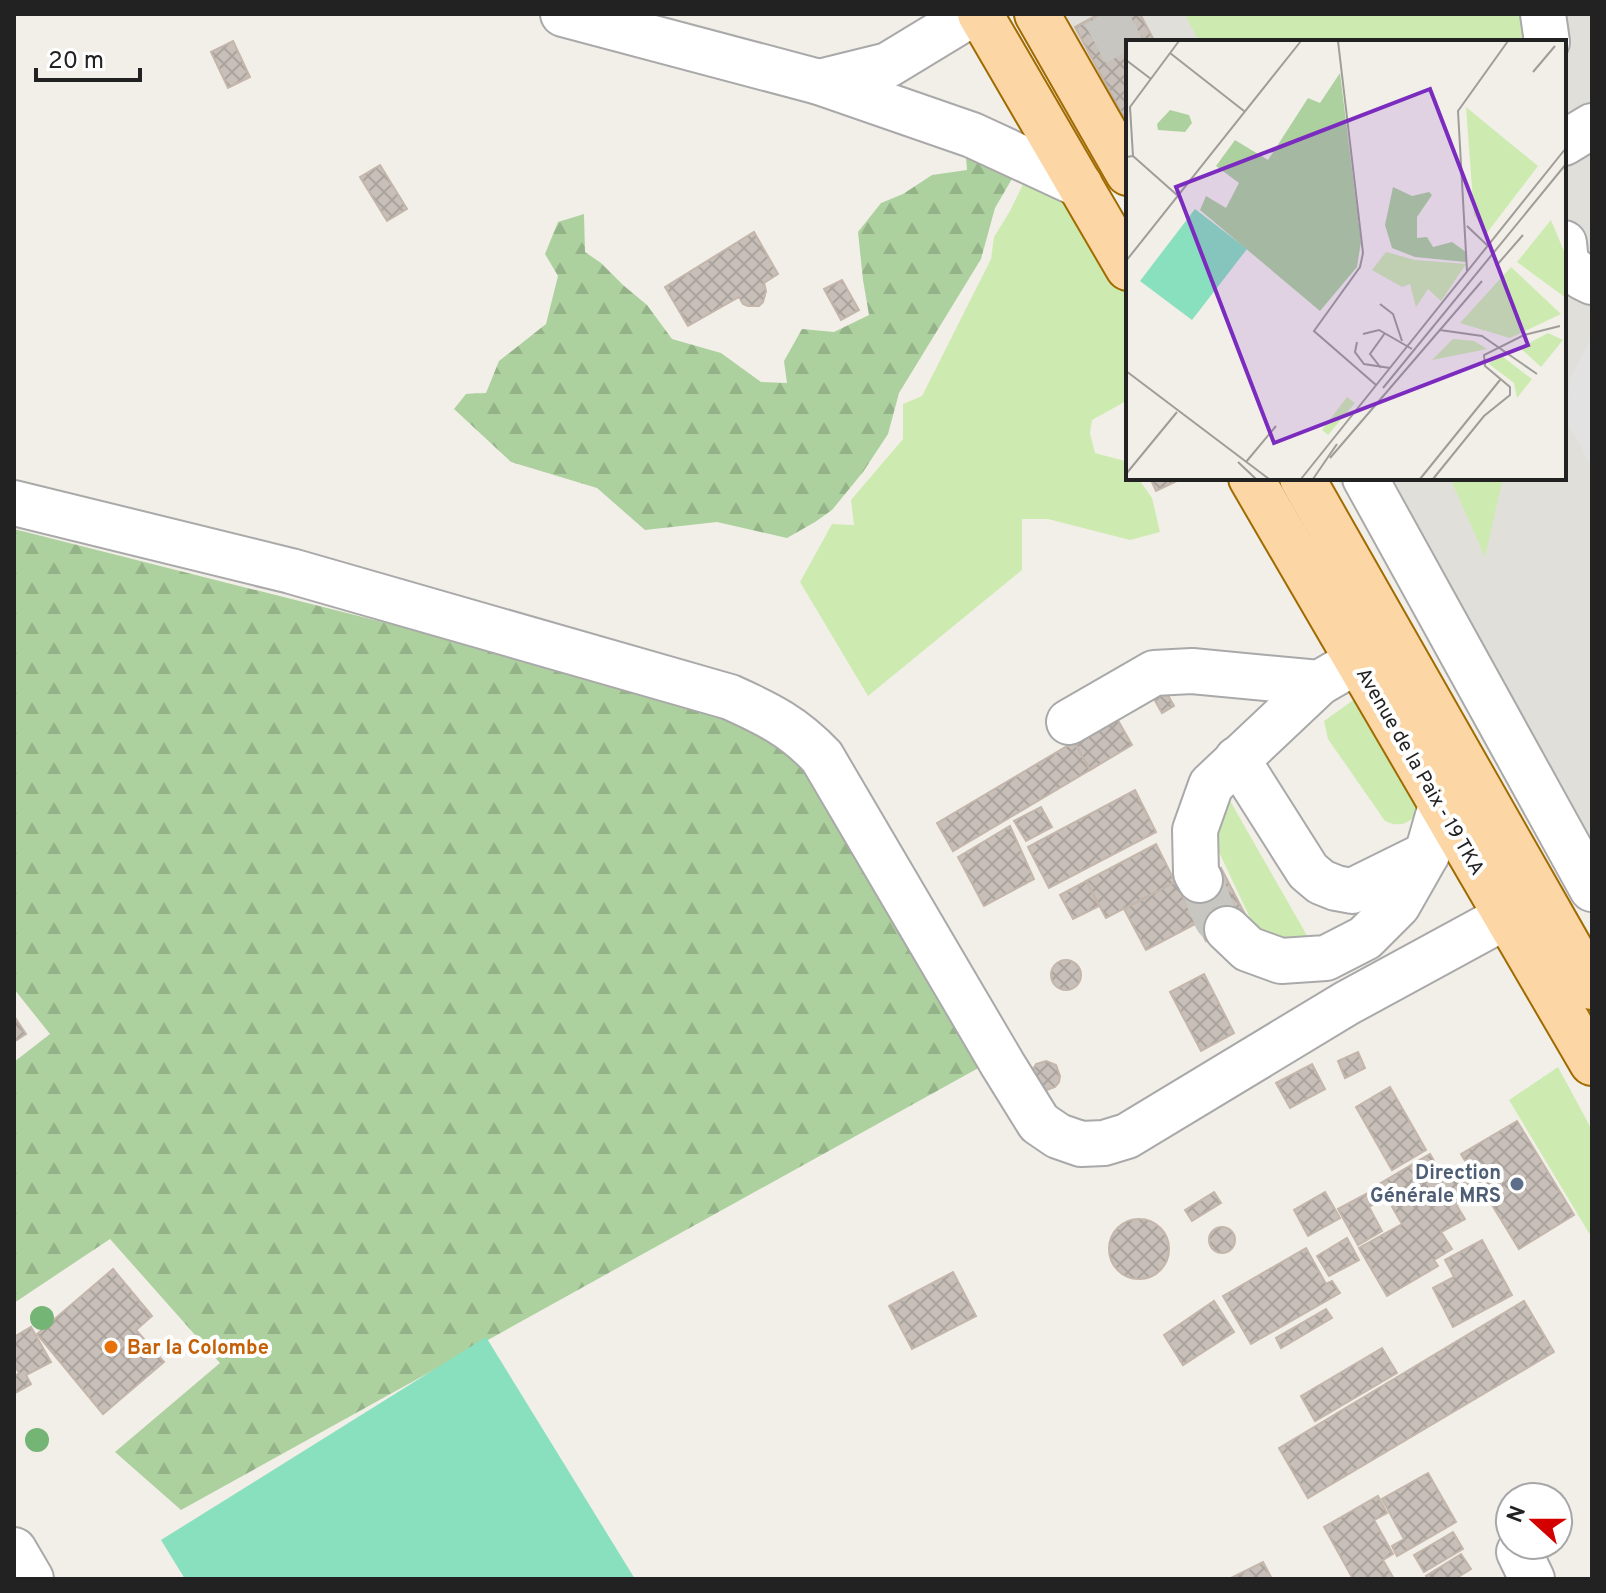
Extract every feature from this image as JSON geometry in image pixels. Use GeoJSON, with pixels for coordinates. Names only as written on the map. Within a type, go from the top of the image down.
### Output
{"type":"FeatureCollection","features":[{"type":"Feature","properties":{"kind":"main road"},"geometry":{"type":"LineString","coordinates":[[980,14],[1126,265]]}},
{"type":"Feature","properties":{"kind":"main road"},"geometry":{"type":"LineString","coordinates":[[1037,14],[1126,170]]}},
{"type":"Feature","properties":{"kind":"main road","name":"Avenue de la Paix - 19 TKA"},"geometry":{"type":"LineString","coordinates":[[1252,480],[1592,1063]]}},
{"type":"Feature","properties":{"kind":"main road"},"geometry":{"type":"LineString","coordinates":[[1311,483],[1394,640],[1592,987]]}},
{"type":"Feature","properties":{"kind":"street"},"geometry":{"type":"LineString","coordinates":[[563,14],[819,82],[972,135],[1080,185]]}},
{"type":"Feature","properties":{"kind":"street"},"geometry":{"type":"LineString","coordinates":[[819,82],[888,65],[972,14]]}},
{"type":"Feature","properties":{"kind":"street"},"geometry":{"type":"LineString","coordinates":[[1543,14],[1547,40]]}},
{"type":"Feature","properties":{"kind":"street"},"geometry":{"type":"LineString","coordinates":[[1566,142],[1592,126]]}},
{"type":"Feature","properties":{"kind":"street"},"geometry":{"type":"LineString","coordinates":[[1566,263],[1592,282]]}},
{"type":"Feature","properties":{"kind":"street"},"geometry":{"type":"LineString","coordinates":[[1366,480],[1592,889]]}},
{"type":"Feature","properties":{"kind":"street"},"geometry":{"type":"LineString","coordinates":[[14,503],[291,571],[382,597],[730,697],[780,722],[802,736],[822,757],[1039,1123],[1058,1136],[1081,1144],[1104,1143],[1127,1136],[1347,1003],[1507,916]]}},
{"type":"Feature","properties":{"kind":"street"},"geometry":{"type":"LineString","coordinates":[[1200,880],[1196,873],[1195,830],[1211,785],[1319,683],[1394,640]]}},
{"type":"Feature","properties":{"kind":"street"},"geometry":{"type":"LineString","coordinates":[[1069,722],[1154,673],[1192,671],[1319,683]]}},
{"type":"Feature","properties":{"kind":"street"},"geometry":{"type":"LineString","coordinates":[[1237,759],[1308,871],[1321,882],[1352,891],[1427,854]]}},
{"type":"Feature","properties":{"kind":"street"},"geometry":{"type":"LineString","coordinates":[[1227,929],[1248,949],[1281,961],[1326,958],[1365,938],[1398,905],[1427,854],[1441,805]]}},
{"type":"Feature","properties":{"kind":"street"},"geometry":{"type":"LineString","coordinates":[[14,1550],[31,1579]]}},
{"type":"Feature","properties":{"kind":"shaded area"},"geometry":{"type":"Polygon","coordinates":[[[1065,14],[1592,14],[1592,915],[1338,480],[1566,480],[1566,40],[1126,40],[1126,125],[1065,14]]]}},
{"type":"Feature","properties":{"kind":"shaded area"},"geometry":{"type":"Polygon","coordinates":[[[1592,336],[1592,467],[1566,421],[1570,379],[1592,336]]]}},
{"type":"Feature","properties":{"kind":"green space"},"geometry":{"type":"Polygon","coordinates":[[[1185,14],[1533,14],[1533,40],[1198,40],[1185,14]]]}},
{"type":"Feature","properties":{"kind":"green space"},"geometry":{"type":"Polygon","coordinates":[[[965,145],[1020,165],[995,208],[981,259],[899,393],[888,434],[863,472],[832,510],[787,538],[717,522],[645,530],[597,488],[511,462],[454,409],[466,394],[486,393],[499,361],[546,324],[558,276],[545,254],[558,222],[584,214],[585,252],[647,305],[672,339],[721,353],[761,382],[787,383],[784,361],[802,329],[834,332],[869,315],[858,232],[881,203],[903,194],[932,175],[967,170],[965,145]]]}},
{"type":"Feature","properties":{"kind":"green space"},"geometry":{"type":"Polygon","coordinates":[[[1031,168],[1073,181],[1126,280],[1126,401],[1092,420],[1090,433],[1095,453],[1125,461],[1126,480],[1139,480],[1152,498],[1160,532],[1130,540],[1048,519],[1022,519],[1022,570],[868,696],[800,582],[832,524],[854,525],[851,500],[903,439],[903,404],[922,396],[991,259],[994,237],[1031,168]]]}},
{"type":"Feature","properties":{"kind":"green space"},"geometry":{"type":"Polygon","coordinates":[[[1451,480],[1503,480],[1485,557],[1451,480]]]}},
{"type":"Feature","properties":{"kind":"green space"},"geometry":{"type":"Polygon","coordinates":[[[14,529],[691,700],[772,731],[816,773],[982,1066],[181,1510],[115,1452],[220,1363],[110,1239],[14,1303],[14,1062],[50,1034],[14,989],[14,529]]]}},
{"type":"Feature","properties":{"kind":"green space"},"geometry":{"type":"Polygon","coordinates":[[[1362,694],[1418,810],[1412,819],[1404,823],[1385,821],[1328,739],[1324,721],[1362,694]]]}},
{"type":"Feature","properties":{"kind":"green space"},"geometry":{"type":"Polygon","coordinates":[[[1225,792],[1313,946],[1298,949],[1258,931],[1250,918],[1217,848],[1217,810],[1225,792]]]}},
{"type":"Feature","properties":{"kind":"green space"},"geometry":{"type":"Polygon","coordinates":[[[1558,1067],[1592,1130],[1592,1238],[1509,1100],[1558,1067]]]}},
{"type":"Feature","properties":{"kind":"green space"},"geometry":{"type":"Polygon","coordinates":[[[486,1337],[635,1579],[185,1579],[161,1540],[486,1337]]]}},
{"type":"Feature","properties":{"kind":"building"},"geometry":{"type":"Polygon","coordinates":[[[1099,14],[1140,14],[1154,40],[1126,40],[1126,121],[1075,27],[1099,14]]]}},
{"type":"Feature","properties":{"kind":"building"},"geometry":{"type":"Polygon","coordinates":[[[233,41],[250,77],[228,88],[211,52],[233,41]]]}},
{"type":"Feature","properties":{"kind":"building"},"geometry":{"type":"Polygon","coordinates":[[[380,165],[407,209],[387,221],[360,177],[380,165]]]}},
{"type":"Feature","properties":{"kind":"building"},"geometry":{"type":"Polygon","coordinates":[[[754,232],[778,274],[764,283],[766,291],[763,302],[759,306],[748,306],[739,297],[688,326],[665,287],[754,232]]]}},
{"type":"Feature","properties":{"kind":"building"},"geometry":{"type":"Polygon","coordinates":[[[842,280],[859,310],[841,320],[824,289],[842,280]]]}},
{"type":"Feature","properties":{"kind":"building"},"geometry":{"type":"Polygon","coordinates":[[[1151,480],[1179,480],[1156,491],[1151,480]]]}},
{"type":"Feature","properties":{"kind":"building"},"geometry":{"type":"Polygon","coordinates":[[[1165,690],[1174,706],[1162,713],[1153,697],[1165,690]]]}},
{"type":"Feature","properties":{"kind":"building"},"geometry":{"type":"Polygon","coordinates":[[[1116,717],[1132,745],[1090,770],[1074,742],[1116,717]]]}},
{"type":"Feature","properties":{"kind":"building"},"geometry":{"type":"Polygon","coordinates":[[[1074,742],[1090,770],[953,851],[937,823],[1074,742]]]}},
{"type":"Feature","properties":{"kind":"building"},"geometry":{"type":"Polygon","coordinates":[[[1135,790],[1156,832],[1049,888],[1028,847],[1135,790]]]}},
{"type":"Feature","properties":{"kind":"building"},"geometry":{"type":"Polygon","coordinates":[[[1041,807],[1052,827],[1026,841],[1014,821],[1041,807]]]}},
{"type":"Feature","properties":{"kind":"building"},"geometry":{"type":"Polygon","coordinates":[[[1010,826],[1034,879],[984,906],[958,857],[1010,826]]]}},
{"type":"Feature","properties":{"kind":"building"},"geometry":{"type":"Polygon","coordinates":[[[1156,844],[1175,882],[1106,918],[1086,881],[1156,844]]]}},
{"type":"Feature","properties":{"kind":"building"},"geometry":{"type":"Polygon","coordinates":[[[1221,868],[1247,918],[1206,941],[1180,891],[1221,868]]]}},
{"type":"Feature","properties":{"kind":"building"},"geometry":{"type":"Polygon","coordinates":[[[1086,881],[1099,906],[1073,919],[1060,895],[1086,881]]]}},
{"type":"Feature","properties":{"kind":"building"},"geometry":{"type":"Polygon","coordinates":[[[1175,882],[1197,923],[1146,950],[1124,909],[1175,882]]]}},
{"type":"Feature","properties":{"kind":"building"},"geometry":{"type":"Polygon","coordinates":[[[1066,960],[1076,965],[1081,975],[1076,985],[1066,990],[1056,985],[1051,975],[1056,965],[1066,960]]]}},
{"type":"Feature","properties":{"kind":"building"},"geometry":{"type":"Polygon","coordinates":[[[1204,974],[1234,1033],[1201,1051],[1170,992],[1204,974]]]}},
{"type":"Feature","properties":{"kind":"building"},"geometry":{"type":"Polygon","coordinates":[[[14,1016],[26,1034],[14,1042],[14,1016]]]}},
{"type":"Feature","properties":{"kind":"building"},"geometry":{"type":"Polygon","coordinates":[[[1358,1052],[1365,1068],[1345,1078],[1338,1061],[1358,1052]]]}},
{"type":"Feature","properties":{"kind":"building"},"geometry":{"type":"Polygon","coordinates":[[[1046,1061],[1056,1065],[1060,1076],[1055,1087],[1044,1091],[1031,1073],[1036,1064],[1046,1061]]]}},
{"type":"Feature","properties":{"kind":"building"},"geometry":{"type":"Polygon","coordinates":[[[1312,1064],[1325,1089],[1290,1108],[1276,1083],[1312,1064]]]}},
{"type":"Feature","properties":{"kind":"building"},"geometry":{"type":"Polygon","coordinates":[[[1390,1087],[1426,1150],[1392,1170],[1356,1107],[1390,1087]]]}},
{"type":"Feature","properties":{"kind":"building"},"geometry":{"type":"Polygon","coordinates":[[[1517,1121],[1574,1215],[1519,1249],[1461,1154],[1517,1121]]]}},
{"type":"Feature","properties":{"kind":"building"},"geometry":{"type":"Polygon","coordinates":[[[1430,1154],[1446,1182],[1462,1173],[1475,1196],[1457,1206],[1465,1219],[1441,1232],[1452,1249],[1434,1260],[1438,1266],[1387,1296],[1359,1248],[1402,1224],[1379,1184],[1430,1154]]]}},
{"type":"Feature","properties":{"kind":"building"},"geometry":{"type":"Polygon","coordinates":[[[1377,1188],[1383,1199],[1369,1207],[1382,1231],[1358,1245],[1338,1209],[1377,1188]]]}},
{"type":"Feature","properties":{"kind":"building"},"geometry":{"type":"Polygon","coordinates":[[[1214,1192],[1221,1203],[1192,1221],[1185,1210],[1214,1192]]]}},
{"type":"Feature","properties":{"kind":"building"},"geometry":{"type":"Polygon","coordinates":[[[1325,1192],[1340,1218],[1308,1236],[1294,1210],[1325,1192]]]}},
{"type":"Feature","properties":{"kind":"building"},"geometry":{"type":"Polygon","coordinates":[[[1139,1219],[1161,1227],[1169,1249],[1161,1271],[1139,1279],[1117,1271],[1109,1249],[1117,1227],[1139,1219]]]}},
{"type":"Feature","properties":{"kind":"building"},"geometry":{"type":"Polygon","coordinates":[[[1222,1227],[1232,1230],[1235,1240],[1232,1250],[1222,1253],[1212,1250],[1209,1240],[1212,1230],[1222,1227]]]}},
{"type":"Feature","properties":{"kind":"building"},"geometry":{"type":"Polygon","coordinates":[[[1347,1238],[1359,1260],[1329,1276],[1317,1256],[1347,1238]]]}},
{"type":"Feature","properties":{"kind":"building"},"geometry":{"type":"Polygon","coordinates":[[[1482,1240],[1512,1295],[1453,1327],[1433,1288],[1454,1277],[1445,1260],[1482,1240]]]}},
{"type":"Feature","properties":{"kind":"building"},"geometry":{"type":"Polygon","coordinates":[[[1306,1248],[1326,1284],[1332,1281],[1340,1293],[1251,1344],[1223,1296],[1306,1248]]]}},
{"type":"Feature","properties":{"kind":"building"},"geometry":{"type":"Polygon","coordinates":[[[113,1269],[152,1316],[136,1330],[164,1362],[103,1414],[37,1334],[113,1269]]]}},
{"type":"Feature","properties":{"kind":"building"},"geometry":{"type":"Polygon","coordinates":[[[953,1272],[976,1316],[912,1349],[889,1306],[953,1272]]]}},
{"type":"Feature","properties":{"kind":"building"},"geometry":{"type":"Polygon","coordinates":[[[1214,1301],[1234,1332],[1183,1365],[1164,1335],[1214,1301]]]}},
{"type":"Feature","properties":{"kind":"building"},"geometry":{"type":"Polygon","coordinates":[[[1524,1301],[1554,1352],[1308,1498],[1279,1448],[1524,1301]]]}},
{"type":"Feature","properties":{"kind":"building"},"geometry":{"type":"Polygon","coordinates":[[[1326,1309],[1332,1318],[1281,1348],[1276,1338],[1326,1309]]]}},
{"type":"Feature","properties":{"kind":"building"},"geometry":{"type":"Polygon","coordinates":[[[31,1327],[51,1362],[26,1375],[31,1384],[15,1393],[14,1377],[19,1373],[14,1364],[14,1337],[31,1327]]]}},
{"type":"Feature","properties":{"kind":"building"},"geometry":{"type":"Polygon","coordinates":[[[1382,1348],[1397,1373],[1315,1421],[1301,1396],[1382,1348]]]}},
{"type":"Feature","properties":{"kind":"building"},"geometry":{"type":"Polygon","coordinates":[[[1428,1473],[1456,1522],[1397,1556],[1392,1546],[1404,1539],[1382,1499],[1428,1473]]]}},
{"type":"Feature","properties":{"kind":"building"},"geometry":{"type":"Polygon","coordinates":[[[1378,1496],[1387,1513],[1374,1520],[1393,1554],[1383,1560],[1394,1579],[1353,1579],[1324,1527],[1378,1496]]]}},
{"type":"Feature","properties":{"kind":"building"},"geometry":{"type":"Polygon","coordinates":[[[1453,1532],[1463,1549],[1424,1572],[1414,1555],[1453,1532]]]}},
{"type":"Feature","properties":{"kind":"building"},"geometry":{"type":"Polygon","coordinates":[[[1461,1554],[1471,1569],[1455,1579],[1427,1579],[1426,1576],[1461,1554]]]}},
{"type":"Feature","properties":{"kind":"building"},"geometry":{"type":"Polygon","coordinates":[[[1263,1562],[1272,1579],[1229,1579],[1263,1562]]]}},
{"type":"Feature","properties":{"kind":"tunnel"},"geometry":{"type":"LineString","coordinates":[[1104,14],[1126,54]]}},
{"type":"Feature","properties":{"kind":"tunnel"},"geometry":{"type":"LineString","coordinates":[[1200,880],[1216,919],[1227,929]]}},
{"type":"Feature","properties":{"kind":"place","name":"Direction Générale MRS"},"geometry":{"type":"Point","coordinates":[1517,1184]}},
{"type":"Feature","properties":{"kind":"place","name":"Bar la Colombe"},"geometry":{"type":"Point","coordinates":[111,1347]}}]}
